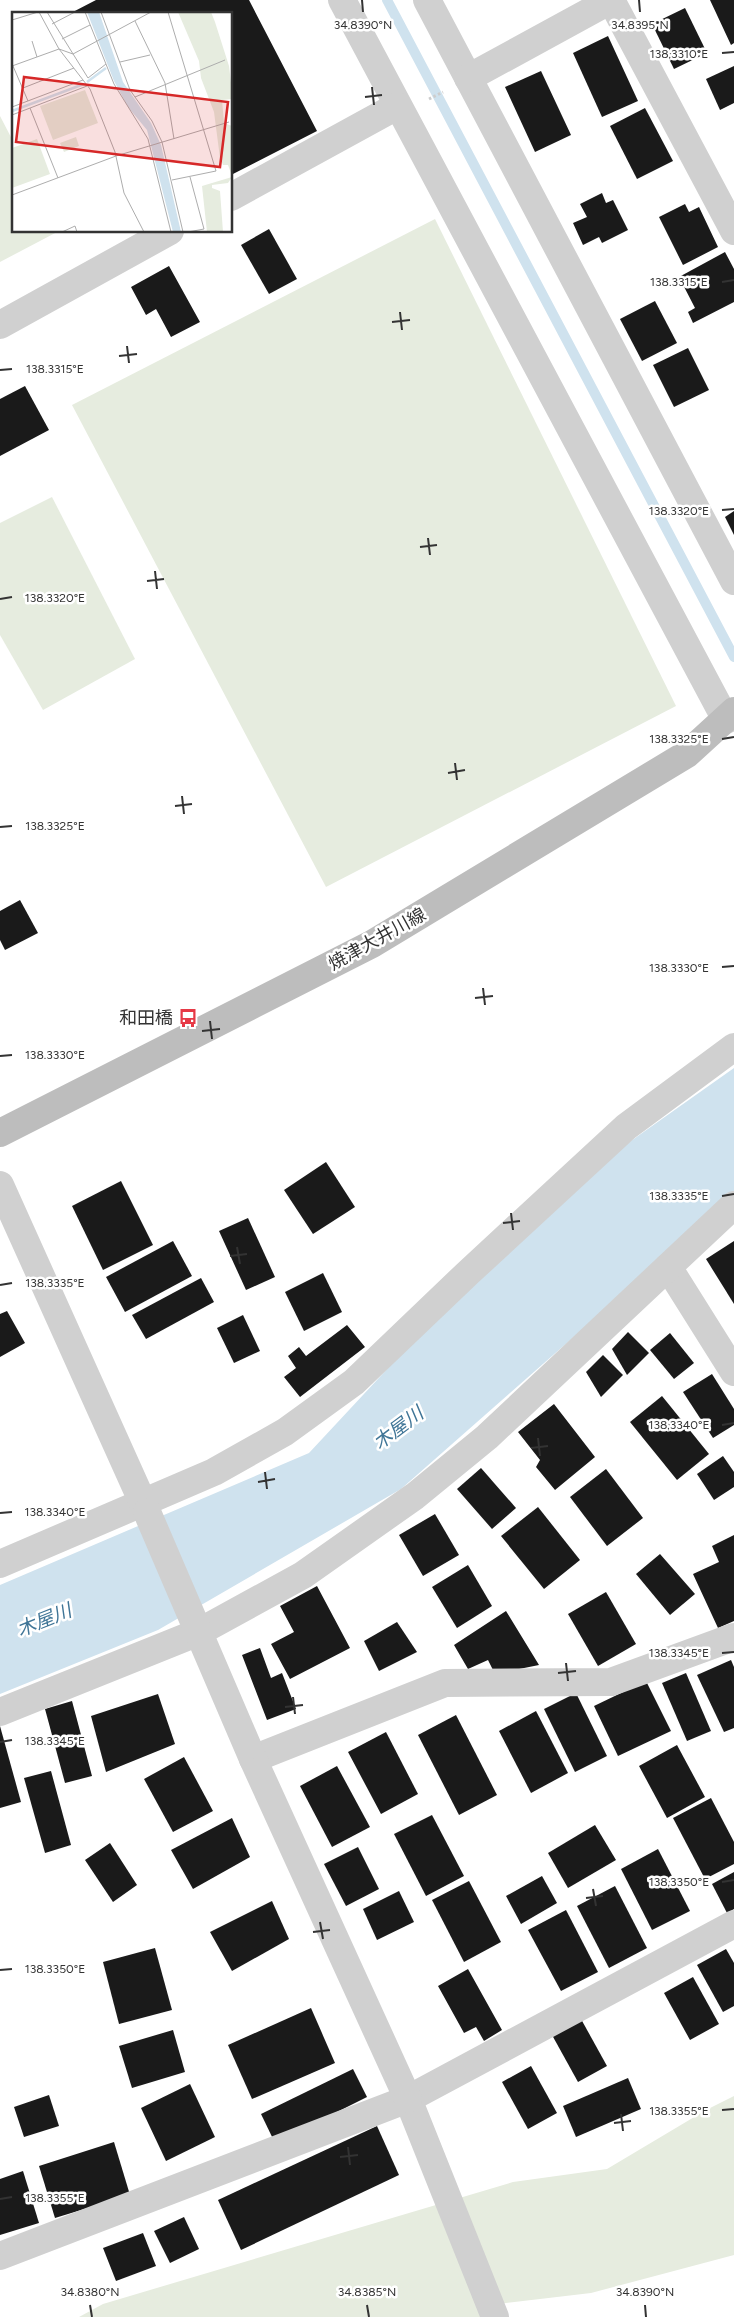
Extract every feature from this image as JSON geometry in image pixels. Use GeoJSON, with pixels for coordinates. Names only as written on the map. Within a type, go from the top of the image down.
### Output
{"type":"FeatureCollection","features":[{"type":"Feature","properties":{"kind":"main road","name":"焼津大井川線"},"geometry":{"type":"LineString","coordinates":[[0,1133],[372,944],[686,754],[730,716]]}},
{"type":"Feature","properties":{"kind":"street"},"geometry":{"type":"LineString","coordinates":[[342,0],[730,716]]}},
{"type":"Feature","properties":{"kind":"street"},"geometry":{"type":"LineString","coordinates":[[427,0],[734,581]]}},
{"type":"Feature","properties":{"kind":"street"},"geometry":{"type":"LineString","coordinates":[[468,78],[611,0],[734,231]]}},
{"type":"Feature","properties":{"kind":"street"},"geometry":{"type":"LineString","coordinates":[[232,196],[400,110]]}},
{"type":"Feature","properties":{"kind":"street"},"geometry":{"type":"LineString","coordinates":[[0,325],[168,232]]}},
{"type":"Feature","properties":{"kind":"street"},"geometry":{"type":"LineString","coordinates":[[0,1564],[145,1507],[214,1472],[285,1432],[354,1382],[469,1272],[626,1127],[734,1047]]}},
{"type":"Feature","properties":{"kind":"street"},"geometry":{"type":"LineString","coordinates":[[0,1185],[145,1507],[253,1759],[408,2099],[495,2317]]}},
{"type":"Feature","properties":{"kind":"street"},"geometry":{"type":"LineString","coordinates":[[0,1712],[200,1632],[303,1575],[415,1496],[486,1437],[734,1205]]}},
{"type":"Feature","properties":{"kind":"street"},"geometry":{"type":"LineString","coordinates":[[668,1267],[734,1372]]}},
{"type":"Feature","properties":{"kind":"street"},"geometry":{"type":"LineString","coordinates":[[253,1759],[445,1682],[611,1682],[734,1637]]}},
{"type":"Feature","properties":{"kind":"street"},"geometry":{"type":"LineString","coordinates":[[0,2256],[408,2099],[734,1924]]}},
{"type":"Feature","properties":{"kind":"path"},"geometry":{"type":"LineString","coordinates":[[400,110],[468,78]]}},
{"type":"Feature","properties":{"kind":"shaded area"},"geometry":{"type":"Polygon","coordinates":[[[0,116],[12,139],[12,232],[57,232],[0,262],[0,116]]]}},
{"type":"Feature","properties":{"kind":"shaded area"},"geometry":{"type":"Polygon","coordinates":[[[435,219],[676,706],[326,887],[72,405],[435,219]]]}},
{"type":"Feature","properties":{"kind":"shaded area"},"geometry":{"type":"Polygon","coordinates":[[[52,497],[135,659],[43,710],[0,635],[0,523],[52,497]]]}},
{"type":"Feature","properties":{"kind":"shaded area"},"geometry":{"type":"Polygon","coordinates":[[[734,2096],[734,2255],[591,2293],[498,2304],[500,2317],[79,2317],[103,2304],[513,2182],[607,2169],[706,2110],[734,2096]]]}},
{"type":"Feature","properties":{"kind":"water","name":"木屋川"},"geometry":{"type":"Polygon","coordinates":[[[734,1068],[734,1196],[401,1489],[158,1630],[0,1694],[0,1585],[309,1453],[539,1206],[734,1068]]]}},
{"type":"Feature","properties":{"kind":"building"},"geometry":{"type":"Polygon","coordinates":[[[96,0],[249,0],[317,131],[232,174],[232,12],[73,12],[96,0]]]}},
{"type":"Feature","properties":{"kind":"building"},"geometry":{"type":"Polygon","coordinates":[[[710,0],[734,0],[734,43],[731,45],[710,0]]]}},
{"type":"Feature","properties":{"kind":"building"},"geometry":{"type":"Polygon","coordinates":[[[685,8],[707,53],[674,69],[652,24],[685,8]]]}},
{"type":"Feature","properties":{"kind":"building"},"geometry":{"type":"Polygon","coordinates":[[[608,36],[638,101],[602,117],[573,53],[608,36]]]}},
{"type":"Feature","properties":{"kind":"building"},"geometry":{"type":"Polygon","coordinates":[[[734,66],[734,103],[720,110],[706,79],[734,66]]]}},
{"type":"Feature","properties":{"kind":"building"},"geometry":{"type":"Polygon","coordinates":[[[541,71],[571,135],[535,152],[505,87],[541,71]]]}},
{"type":"Feature","properties":{"kind":"building"},"geometry":{"type":"Polygon","coordinates":[[[645,108],[673,161],[637,179],[610,126],[645,108]]]}},
{"type":"Feature","properties":{"kind":"building"},"geometry":{"type":"Polygon","coordinates":[[[602,193],[606,203],[613,200],[628,230],[602,243],[599,237],[583,245],[573,223],[587,217],[580,204],[602,193]]]}},
{"type":"Feature","properties":{"kind":"building"},"geometry":{"type":"Polygon","coordinates":[[[685,204],[689,212],[699,207],[718,247],[683,265],[659,217],[685,204]]]}},
{"type":"Feature","properties":{"kind":"building"},"geometry":{"type":"Polygon","coordinates":[[[269,229],[297,279],[269,294],[241,245],[269,229]]]}},
{"type":"Feature","properties":{"kind":"building"},"geometry":{"type":"Polygon","coordinates":[[[725,252],[734,269],[734,302],[693,323],[688,312],[695,308],[679,277],[725,252]]]}},
{"type":"Feature","properties":{"kind":"building"},"geometry":{"type":"Polygon","coordinates":[[[169,266],[200,322],[171,337],[156,309],[146,315],[131,287],[169,266]]]}},
{"type":"Feature","properties":{"kind":"building"},"geometry":{"type":"Polygon","coordinates":[[[655,301],[677,343],[642,361],[620,319],[655,301]]]}},
{"type":"Feature","properties":{"kind":"building"},"geometry":{"type":"Polygon","coordinates":[[[688,348],[709,390],[674,407],[653,365],[688,348]]]}},
{"type":"Feature","properties":{"kind":"building"},"geometry":{"type":"Polygon","coordinates":[[[25,386],[49,430],[0,456],[0,399],[25,386]]]}},
{"type":"Feature","properties":{"kind":"building"},"geometry":{"type":"Polygon","coordinates":[[[734,511],[734,535],[725,517],[734,511]]]}},
{"type":"Feature","properties":{"kind":"building"},"geometry":{"type":"Polygon","coordinates":[[[20,900],[38,933],[5,950],[0,940],[0,911],[20,900]]]}},
{"type":"Feature","properties":{"kind":"building"},"geometry":{"type":"Polygon","coordinates":[[[326,1162],[355,1207],[313,1234],[284,1190],[326,1162]]]}},
{"type":"Feature","properties":{"kind":"building"},"geometry":{"type":"Polygon","coordinates":[[[121,1181],[153,1245],[103,1270],[72,1206],[121,1181]]]}},
{"type":"Feature","properties":{"kind":"building"},"geometry":{"type":"Polygon","coordinates":[[[248,1218],[275,1277],[246,1290],[219,1231],[248,1218]]]}},
{"type":"Feature","properties":{"kind":"building"},"geometry":{"type":"Polygon","coordinates":[[[173,1241],[192,1276],[125,1312],[106,1277],[173,1241]]]}},
{"type":"Feature","properties":{"kind":"building"},"geometry":{"type":"Polygon","coordinates":[[[734,1241],[734,1304],[706,1259],[734,1241]]]}},
{"type":"Feature","properties":{"kind":"building"},"geometry":{"type":"Polygon","coordinates":[[[323,1273],[342,1312],[304,1331],[285,1292],[323,1273]]]}},
{"type":"Feature","properties":{"kind":"building"},"geometry":{"type":"Polygon","coordinates":[[[201,1278],[214,1302],[146,1339],[132,1315],[201,1278]]]}},
{"type":"Feature","properties":{"kind":"building"},"geometry":{"type":"Polygon","coordinates":[[[7,1311],[25,1343],[0,1357],[0,1314],[7,1311]]]}},
{"type":"Feature","properties":{"kind":"building"},"geometry":{"type":"Polygon","coordinates":[[[243,1315],[260,1351],[234,1363],[217,1328],[243,1315]]]}},
{"type":"Feature","properties":{"kind":"building"},"geometry":{"type":"Polygon","coordinates":[[[347,1325],[365,1347],[300,1397],[284,1377],[296,1368],[288,1356],[299,1347],[306,1356],[347,1325]]]}},
{"type":"Feature","properties":{"kind":"building"},"geometry":{"type":"Polygon","coordinates":[[[628,1332],[649,1353],[627,1375],[612,1349],[628,1332]]]}},
{"type":"Feature","properties":{"kind":"building"},"geometry":{"type":"Polygon","coordinates":[[[670,1333],[694,1363],[674,1379],[650,1350],[670,1333]]]}},
{"type":"Feature","properties":{"kind":"building"},"geometry":{"type":"Polygon","coordinates":[[[603,1355],[623,1375],[601,1397],[586,1372],[603,1355]]]}},
{"type":"Feature","properties":{"kind":"building"},"geometry":{"type":"Polygon","coordinates":[[[712,1374],[734,1409],[734,1425],[713,1438],[683,1392],[712,1374]]]}},
{"type":"Feature","properties":{"kind":"building"},"geometry":{"type":"Polygon","coordinates":[[[662,1396],[709,1454],[677,1480],[630,1422],[662,1396]]]}},
{"type":"Feature","properties":{"kind":"building"},"geometry":{"type":"Polygon","coordinates":[[[554,1404],[595,1457],[555,1490],[536,1467],[540,1460],[518,1432],[554,1404]]]}},
{"type":"Feature","properties":{"kind":"building"},"geometry":{"type":"Polygon","coordinates":[[[723,1456],[734,1472],[734,1487],[714,1500],[697,1474],[723,1456]]]}},
{"type":"Feature","properties":{"kind":"building"},"geometry":{"type":"Polygon","coordinates":[[[481,1468],[516,1508],[492,1529],[457,1489],[481,1468]]]}},
{"type":"Feature","properties":{"kind":"building"},"geometry":{"type":"Polygon","coordinates":[[[606,1469],[643,1518],[607,1546],[570,1497],[606,1469]]]}},
{"type":"Feature","properties":{"kind":"building"},"geometry":{"type":"Polygon","coordinates":[[[538,1507],[580,1560],[544,1589],[501,1536],[538,1507]]]}},
{"type":"Feature","properties":{"kind":"building"},"geometry":{"type":"Polygon","coordinates":[[[435,1514],[459,1555],[423,1576],[399,1535],[435,1514]]]}},
{"type":"Feature","properties":{"kind":"building"},"geometry":{"type":"Polygon","coordinates":[[[734,1535],[734,1621],[718,1628],[693,1574],[719,1562],[712,1546],[734,1535]]]}},
{"type":"Feature","properties":{"kind":"building"},"geometry":{"type":"Polygon","coordinates":[[[660,1554],[695,1594],[670,1615],[636,1574],[660,1554]]]}},
{"type":"Feature","properties":{"kind":"building"},"geometry":{"type":"Polygon","coordinates":[[[468,1565],[492,1606],[457,1628],[432,1587],[468,1565]]]}},
{"type":"Feature","properties":{"kind":"building"},"geometry":{"type":"Polygon","coordinates":[[[317,1586],[350,1648],[290,1679],[271,1644],[294,1632],[280,1606],[317,1586]]]}},
{"type":"Feature","properties":{"kind":"building"},"geometry":{"type":"Polygon","coordinates":[[[606,1592],[636,1644],[598,1666],[568,1614],[606,1592]]]}},
{"type":"Feature","properties":{"kind":"building"},"geometry":{"type":"Polygon","coordinates":[[[506,1611],[539,1665],[495,1674],[488,1660],[468,1669],[454,1645],[506,1611]]]}},
{"type":"Feature","properties":{"kind":"building"},"geometry":{"type":"Polygon","coordinates":[[[397,1622],[417,1652],[379,1671],[364,1641],[397,1622]]]}},
{"type":"Feature","properties":{"kind":"building"},"geometry":{"type":"Polygon","coordinates":[[[260,1648],[271,1678],[282,1673],[296,1709],[267,1720],[242,1655],[260,1648]]]}},
{"type":"Feature","properties":{"kind":"building"},"geometry":{"type":"Polygon","coordinates":[[[731,1660],[734,1667],[734,1728],[724,1732],[697,1675],[731,1660]]]}},
{"type":"Feature","properties":{"kind":"building"},"geometry":{"type":"Polygon","coordinates":[[[686,1673],[711,1731],[687,1741],[662,1683],[686,1673]]]}},
{"type":"Feature","properties":{"kind":"building"},"geometry":{"type":"Polygon","coordinates":[[[646,1681],[671,1731],[618,1756],[594,1706],[646,1681]]]}},
{"type":"Feature","properties":{"kind":"building"},"geometry":{"type":"Polygon","coordinates":[[[576,1693],[607,1756],[575,1772],[544,1709],[576,1693]]]}},
{"type":"Feature","properties":{"kind":"building"},"geometry":{"type":"Polygon","coordinates":[[[158,1694],[175,1744],[106,1772],[91,1716],[158,1694]]]}},
{"type":"Feature","properties":{"kind":"building"},"geometry":{"type":"Polygon","coordinates":[[[72,1701],[92,1776],[65,1783],[45,1709],[72,1701]]]}},
{"type":"Feature","properties":{"kind":"building"},"geometry":{"type":"Polygon","coordinates":[[[536,1711],[568,1773],[531,1793],[499,1731],[536,1711]]]}},
{"type":"Feature","properties":{"kind":"building"},"geometry":{"type":"Polygon","coordinates":[[[456,1715],[497,1795],[459,1815],[418,1735],[456,1715]]]}},
{"type":"Feature","properties":{"kind":"building"},"geometry":{"type":"Polygon","coordinates":[[[0,1726],[21,1802],[0,1808],[0,1726]]]}},
{"type":"Feature","properties":{"kind":"building"},"geometry":{"type":"Polygon","coordinates":[[[386,1732],[418,1794],[381,1814],[348,1752],[386,1732]]]}},
{"type":"Feature","properties":{"kind":"building"},"geometry":{"type":"Polygon","coordinates":[[[677,1745],[705,1797],[667,1818],[639,1766],[677,1745]]]}},
{"type":"Feature","properties":{"kind":"building"},"geometry":{"type":"Polygon","coordinates":[[[184,1757],[213,1811],[173,1832],[144,1779],[184,1757]]]}},
{"type":"Feature","properties":{"kind":"building"},"geometry":{"type":"Polygon","coordinates":[[[337,1766],[370,1827],[332,1847],[300,1786],[337,1766]]]}},
{"type":"Feature","properties":{"kind":"building"},"geometry":{"type":"Polygon","coordinates":[[[51,1771],[71,1845],[45,1853],[24,1778],[51,1771]]]}},
{"type":"Feature","properties":{"kind":"building"},"geometry":{"type":"Polygon","coordinates":[[[711,1798],[734,1842],[734,1864],[705,1879],[673,1818],[711,1798]]]}},
{"type":"Feature","properties":{"kind":"building"},"geometry":{"type":"Polygon","coordinates":[[[432,1815],[464,1876],[426,1896],[394,1834],[432,1815]]]}},
{"type":"Feature","properties":{"kind":"building"},"geometry":{"type":"Polygon","coordinates":[[[232,1818],[250,1857],[193,1889],[171,1850],[232,1818]]]}},
{"type":"Feature","properties":{"kind":"building"},"geometry":{"type":"Polygon","coordinates":[[[595,1825],[616,1860],[568,1888],[548,1853],[595,1825]]]}},
{"type":"Feature","properties":{"kind":"building"},"geometry":{"type":"Polygon","coordinates":[[[110,1843],[137,1885],[113,1902],[85,1860],[110,1843]]]}},
{"type":"Feature","properties":{"kind":"building"},"geometry":{"type":"Polygon","coordinates":[[[358,1847],[379,1889],[346,1906],[324,1864],[358,1847]]]}},
{"type":"Feature","properties":{"kind":"building"},"geometry":{"type":"Polygon","coordinates":[[[658,1849],[690,1911],[652,1930],[621,1869],[658,1849]]]}},
{"type":"Feature","properties":{"kind":"building"},"geometry":{"type":"Polygon","coordinates":[[[734,1872],[734,1909],[727,1913],[712,1884],[734,1872]]]}},
{"type":"Feature","properties":{"kind":"building"},"geometry":{"type":"Polygon","coordinates":[[[542,1876],[557,1903],[521,1924],[506,1896],[542,1876]]]}},
{"type":"Feature","properties":{"kind":"building"},"geometry":{"type":"Polygon","coordinates":[[[469,1881],[501,1942],[464,1962],[432,1900],[469,1881]]]}},
{"type":"Feature","properties":{"kind":"building"},"geometry":{"type":"Polygon","coordinates":[[[615,1886],[647,1948],[609,1968],[577,1906],[615,1886]]]}},
{"type":"Feature","properties":{"kind":"building"},"geometry":{"type":"Polygon","coordinates":[[[399,1891],[414,1922],[377,1940],[363,1909],[399,1891]]]}},
{"type":"Feature","properties":{"kind":"building"},"geometry":{"type":"Polygon","coordinates":[[[272,1901],[289,1939],[232,1971],[210,1932],[272,1901]]]}},
{"type":"Feature","properties":{"kind":"building"},"geometry":{"type":"Polygon","coordinates":[[[566,1910],[598,1972],[561,1991],[528,1930],[566,1910]]]}},
{"type":"Feature","properties":{"kind":"building"},"geometry":{"type":"Polygon","coordinates":[[[155,1948],[172,2010],[119,2024],[103,1962],[155,1948]]]}},
{"type":"Feature","properties":{"kind":"building"},"geometry":{"type":"Polygon","coordinates":[[[726,1949],[734,1963],[734,2006],[723,2012],[697,1965],[726,1949]]]}},
{"type":"Feature","properties":{"kind":"building"},"geometry":{"type":"Polygon","coordinates":[[[468,1969],[502,2030],[484,2041],[476,2027],[464,2033],[438,1986],[468,1969]]]}},
{"type":"Feature","properties":{"kind":"building"},"geometry":{"type":"Polygon","coordinates":[[[693,1977],[719,2024],[690,2040],[664,1993],[693,1977]]]}},
{"type":"Feature","properties":{"kind":"building"},"geometry":{"type":"Polygon","coordinates":[[[311,2008],[335,2063],[252,2099],[228,2045],[311,2008]]]}},
{"type":"Feature","properties":{"kind":"building"},"geometry":{"type":"Polygon","coordinates":[[[581,2019],[607,2066],[578,2082],[552,2035],[581,2019]]]}},
{"type":"Feature","properties":{"kind":"building"},"geometry":{"type":"Polygon","coordinates":[[[173,2030],[185,2072],[132,2088],[119,2046],[173,2030]]]}},
{"type":"Feature","properties":{"kind":"building"},"geometry":{"type":"Polygon","coordinates":[[[531,2066],[557,2113],[528,2129],[502,2082],[531,2066]]]}},
{"type":"Feature","properties":{"kind":"building"},"geometry":{"type":"Polygon","coordinates":[[[353,2069],[367,2097],[275,2143],[261,2114],[353,2069]]]}},
{"type":"Feature","properties":{"kind":"building"},"geometry":{"type":"Polygon","coordinates":[[[628,2078],[641,2109],[576,2137],[563,2106],[628,2078]]]}},
{"type":"Feature","properties":{"kind":"building"},"geometry":{"type":"Polygon","coordinates":[[[190,2084],[215,2137],[166,2161],[141,2108],[190,2084]]]}},
{"type":"Feature","properties":{"kind":"building"},"geometry":{"type":"Polygon","coordinates":[[[49,2095],[59,2126],[24,2137],[14,2107],[49,2095]]]}},
{"type":"Feature","properties":{"kind":"building"},"geometry":{"type":"Polygon","coordinates":[[[377,2126],[399,2175],[241,2250],[218,2200],[377,2126]]]}},
{"type":"Feature","properties":{"kind":"building"},"geometry":{"type":"Polygon","coordinates":[[[114,2142],[130,2195],[55,2218],[39,2166],[114,2142]]]}},
{"type":"Feature","properties":{"kind":"building"},"geometry":{"type":"Polygon","coordinates":[[[23,2171],[39,2223],[0,2235],[0,2179],[23,2171]]]}},
{"type":"Feature","properties":{"kind":"building"},"geometry":{"type":"Polygon","coordinates":[[[184,2217],[199,2249],[170,2263],[154,2231],[184,2217]]]}},
{"type":"Feature","properties":{"kind":"building"},"geometry":{"type":"Polygon","coordinates":[[[143,2233],[156,2266],[116,2281],[103,2248],[143,2233]]]}},
{"type":"Feature","properties":{"kind":"waterway"},"geometry":{"type":"LineString","coordinates":[[387,0],[734,657]]}},
{"type":"Feature","properties":{"kind":"place","name":"和田橋"},"geometry":{"type":"Point","coordinates":[188,1018]}}]}
